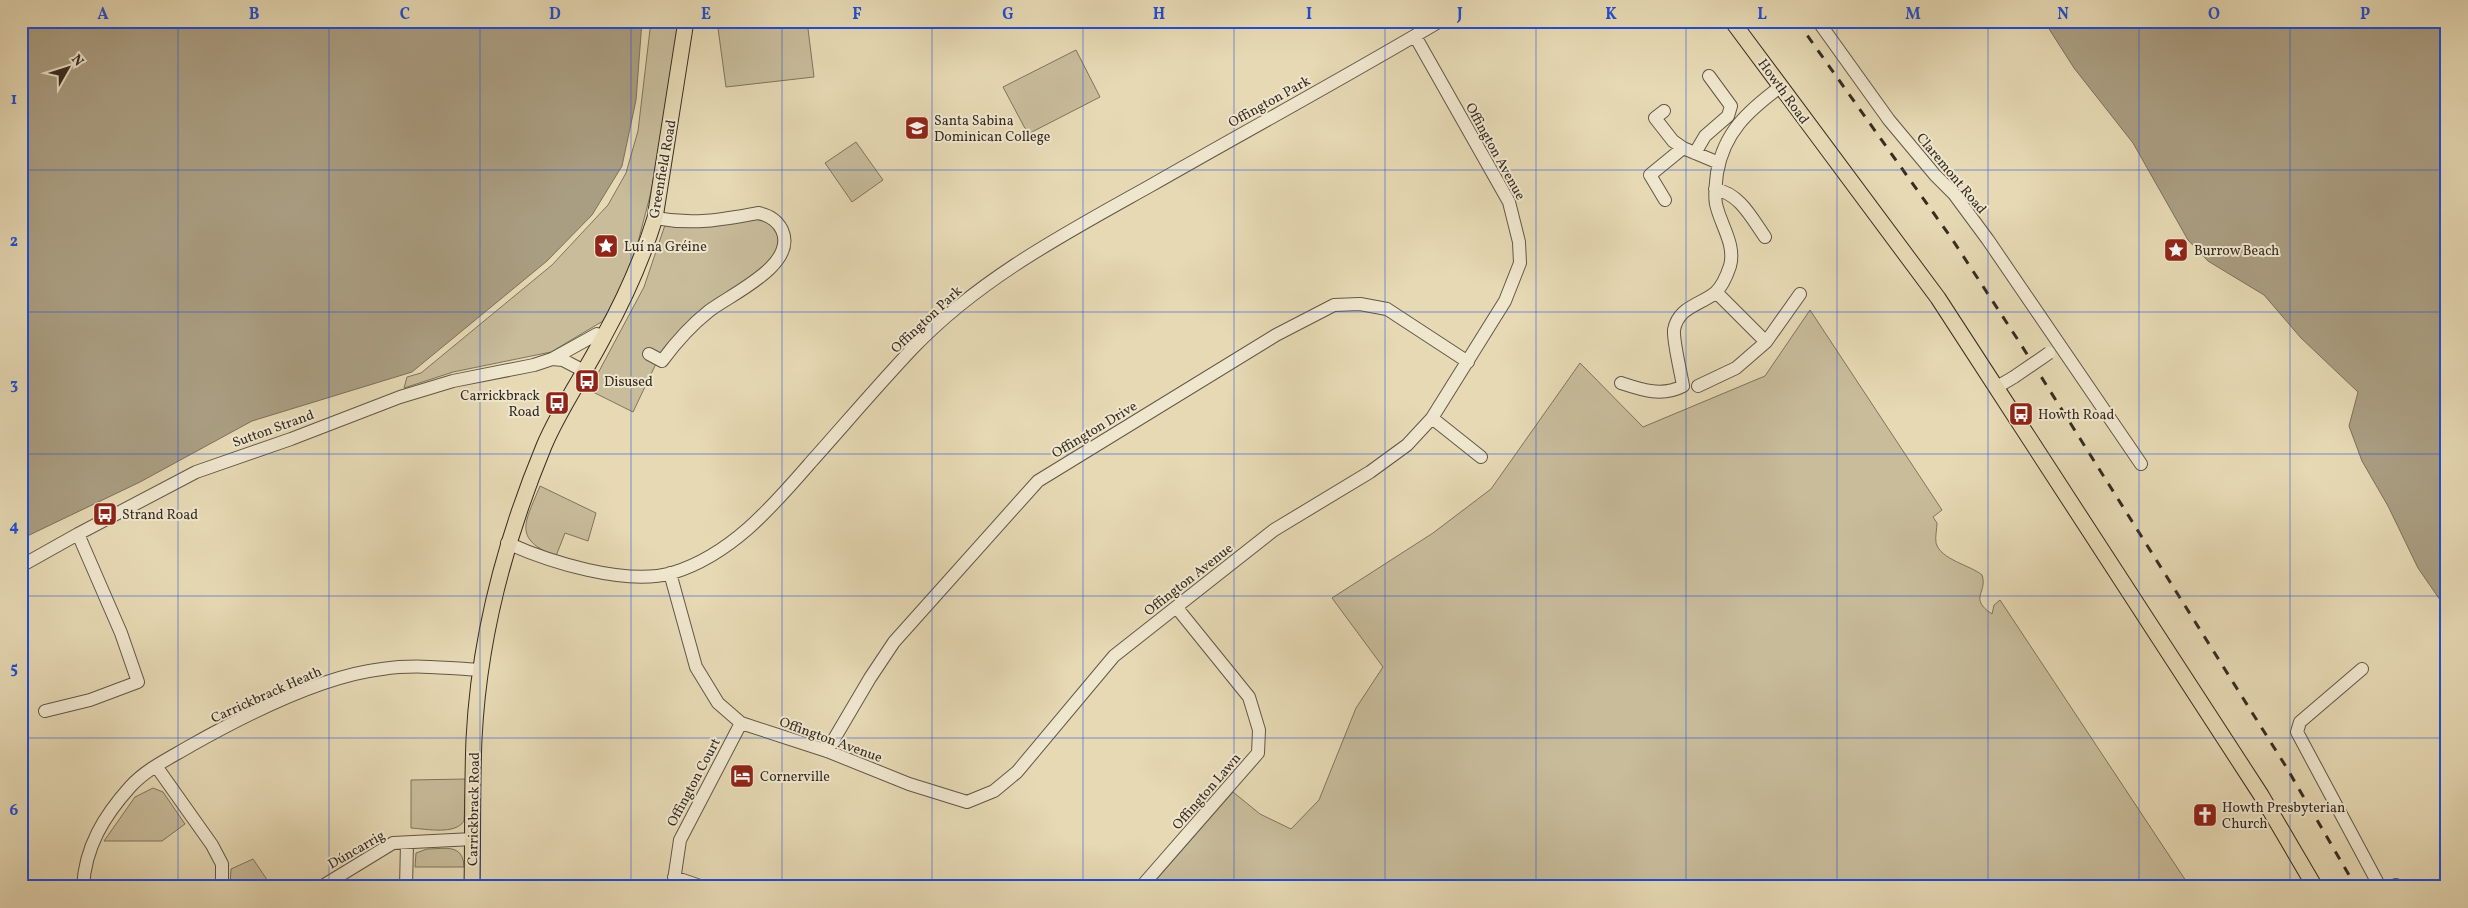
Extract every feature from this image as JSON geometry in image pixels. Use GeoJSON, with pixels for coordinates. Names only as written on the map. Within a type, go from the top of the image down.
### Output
{"type":"FeatureCollection","features":[{"type":"Feature","properties":{"kind":"main road","name":"Greenfield Road"},"geometry":{"type":"LineString","coordinates":[[604,337],[638,268],[655,218],[686,21]]}},
{"type":"Feature","properties":{"kind":"main road","name":"Howth Road"},"geometry":{"type":"LineString","coordinates":[[1732,21],[1930,287],[2261,795],[2315,887]]}},
{"type":"Feature","properties":{"kind":"main road","name":"Carrickbrack Road"},"geometry":{"type":"LineString","coordinates":[[472,887],[474,738],[481,670],[492,605],[507,543],[545,444],[604,337]]}},
{"type":"Feature","properties":{"kind":"street","name":"Offington Park"},"geometry":{"type":"LineString","coordinates":[[507,543],[570,566],[604,573],[640,575],[670,573],[727,546],[764,515],[914,348],[959,304],[1031,254],[1440,21]]}},
{"type":"Feature","properties":{"kind":"street","name":"Claremont Road"},"geometry":{"type":"LineString","coordinates":[[1818,21],[1889,120],[1935,175],[1954,194],[1971,217],[2054,350],[2140,464]]}},
{"type":"Feature","properties":{"kind":"street","name":"Offington Avenue"},"geometry":{"type":"LineString","coordinates":[[670,573],[696,667],[718,703],[741,723],[827,751],[909,784],[967,802],[994,791],[1017,772],[1114,656],[1274,530],[1370,472],[1407,445],[1432,418],[1505,301],[1520,263],[1519,242],[1509,202],[1415,36]]}},
{"type":"Feature","properties":{"kind":"street"},"geometry":{"type":"LineString","coordinates":[[1665,200],[1650,175],[1689,151],[1728,116],[1731,106],[1709,76]]}},
{"type":"Feature","properties":{"kind":"street"},"geometry":{"type":"LineString","coordinates":[[1621,383],[1648,392],[1673,391],[1683,386],[1674,330],[1682,313],[1716,292],[1725,279],[1731,263],[1730,239],[1716,204],[1715,188],[1720,156],[1738,122],[1780,86]]}},
{"type":"Feature","properties":{"kind":"street"},"geometry":{"type":"LineString","coordinates":[[1664,111],[1655,118],[1672,141],[1689,151],[1719,163]]}},
{"type":"Feature","properties":{"kind":"street"},"geometry":{"type":"LineString","coordinates":[[1715,188],[1728,191],[1741,202],[1766,237]]}},
{"type":"Feature","properties":{"kind":"street"},"geometry":{"type":"LineString","coordinates":[[650,354],[662,361],[681,334],[709,311],[774,265],[784,249],[786,240],[776,221],[766,214],[758,213],[704,222],[682,223],[655,218]]}},
{"type":"Feature","properties":{"kind":"street"},"geometry":{"type":"LineString","coordinates":[[1716,292],[1766,342]]}},
{"type":"Feature","properties":{"kind":"street"},"geometry":{"type":"LineString","coordinates":[[1698,386],[1736,368],[1766,342],[1800,294]]}},
{"type":"Feature","properties":{"kind":"street","name":"Offington Drive"},"geometry":{"type":"LineString","coordinates":[[827,751],[870,678],[894,642],[1038,481],[1267,340],[1334,305],[1360,304],[1387,309],[1468,362]]}},
{"type":"Feature","properties":{"kind":"street","name":"Sutton Strand"},"geometry":{"type":"LineString","coordinates":[[21,566],[196,472],[291,439],[400,397],[453,381],[534,365],[552,359],[595,336],[604,337]]}},
{"type":"Feature","properties":{"kind":"street"},"geometry":{"type":"LineString","coordinates":[[1997,388],[2054,350]]}},
{"type":"Feature","properties":{"kind":"street"},"geometry":{"type":"LineString","coordinates":[[552,359],[563,360],[584,371]]}},
{"type":"Feature","properties":{"kind":"street"},"geometry":{"type":"LineString","coordinates":[[1432,418],[1481,457]]}},
{"type":"Feature","properties":{"kind":"street"},"geometry":{"type":"LineString","coordinates":[[45,710],[90,700],[138,682],[121,633],[78,534]]}},
{"type":"Feature","properties":{"kind":"street","name":"Offington Lawn"},"geometry":{"type":"LineString","coordinates":[[1141,887],[1258,753],[1259,730],[1249,697],[1177,608]]}},
{"type":"Feature","properties":{"kind":"street","name":"Carrickbrack Heath"},"geometry":{"type":"LineString","coordinates":[[83,887],[84,867],[96,832],[131,785],[156,766],[231,723],[290,697],[345,677],[389,668],[423,667],[481,670]]}},
{"type":"Feature","properties":{"kind":"street"},"geometry":{"type":"LineString","coordinates":[[2362,669],[2300,722],[2297,732],[2380,887]]}},
{"type":"Feature","properties":{"kind":"street","name":"Offington Court"},"geometry":{"type":"LineString","coordinates":[[673,882],[680,840],[741,723]]}},
{"type":"Feature","properties":{"kind":"street"},"geometry":{"type":"LineString","coordinates":[[156,766],[212,845],[222,864],[222,887]]}},
{"type":"Feature","properties":{"kind":"street","name":"Dúncarrig"},"geometry":{"type":"LineString","coordinates":[[321,887],[393,843],[473,839]]}},
{"type":"Feature","properties":{"kind":"street","name":"Dúncarrig"},"geometry":{"type":"LineString","coordinates":[[406,887],[407,843]]}},
{"type":"Feature","properties":{"kind":"street"},"geometry":{"type":"LineString","coordinates":[[673,882],[703,887]]}},
{"type":"Feature","properties":{"kind":"shaded area"},"geometry":{"type":"Polygon","coordinates":[[[21,21],[642,21],[636,100],[622,166],[592,215],[547,261],[412,372],[252,421],[140,482],[21,539],[21,21]]]}},
{"type":"Feature","properties":{"kind":"shaded area"},"geometry":{"type":"Polygon","coordinates":[[[651,21],[680,21],[664,130],[650,196],[632,265],[603,321],[551,352],[453,372],[404,388],[407,377],[421,373],[552,265],[608,205],[626,173],[638,131],[651,21]]]}},
{"type":"Feature","properties":{"kind":"shaded area"},"geometry":{"type":"Polygon","coordinates":[[[717,21],[807,21],[814,77],[726,87],[717,21]]]}},
{"type":"Feature","properties":{"kind":"shaded area"},"geometry":{"type":"Polygon","coordinates":[[[2044,21],[2447,21],[2447,610],[2418,568],[2388,506],[2362,461],[2349,426],[2358,392],[2301,338],[2264,295],[2208,261],[2188,240],[2133,143],[2074,68],[2044,21]]]}},
{"type":"Feature","properties":{"kind":"shaded area"},"geometry":{"type":"Polygon","coordinates":[[[1076,50],[1100,97],[1028,134],[1003,87],[1076,50]]]}},
{"type":"Feature","properties":{"kind":"shaded area"},"geometry":{"type":"Polygon","coordinates":[[[856,142],[883,180],[852,202],[825,163],[856,142]]]}},
{"type":"Feature","properties":{"kind":"shaded area"},"geometry":{"type":"Polygon","coordinates":[[[746,219],[767,220],[778,234],[778,250],[765,267],[690,320],[663,349],[633,412],[589,390],[644,287],[665,225],[746,219]]]}},
{"type":"Feature","properties":{"kind":"shaded area"},"geometry":{"type":"Polygon","coordinates":[[[1810,310],[1942,510],[1933,517],[1937,523],[1936,543],[1939,549],[1950,558],[1982,575],[1981,604],[1992,614],[1994,605],[2000,600],[2190,887],[1150,887],[1233,792],[1260,814],[1291,829],[1319,800],[1356,708],[1383,667],[1332,598],[1433,533],[1491,489],[1580,363],[1643,427],[1765,376],[1810,310]]]}},
{"type":"Feature","properties":{"kind":"shaded area"},"geometry":{"type":"Polygon","coordinates":[[[540,486],[596,513],[588,541],[565,533],[556,556],[542,550],[533,543],[527,536],[527,519],[540,486]]]}},
{"type":"Feature","properties":{"kind":"shaded area"},"geometry":{"type":"Polygon","coordinates":[[[466,779],[464,821],[460,825],[447,830],[411,828],[411,780],[466,779]]]}},
{"type":"Feature","properties":{"kind":"shaded area"},"geometry":{"type":"Polygon","coordinates":[[[153,788],[163,792],[185,824],[162,841],[104,841],[135,797],[153,788]]]}},
{"type":"Feature","properties":{"kind":"shaded area"},"geometry":{"type":"Polygon","coordinates":[[[446,848],[457,851],[463,859],[464,867],[415,867],[416,853],[427,849],[446,848]]]}},
{"type":"Feature","properties":{"kind":"shaded area"},"geometry":{"type":"Polygon","coordinates":[[[253,859],[272,887],[230,887],[231,869],[253,859]]]}},
{"type":"Feature","properties":{"kind":"railway"},"geometry":{"type":"LineString","coordinates":[[1797,21],[1952,239],[2020,343],[2285,765],[2356,887]]}},
{"type":"Feature","properties":{"kind":"place","name":"Santa Sabina Dominican College"},"geometry":{"type":"Point","coordinates":[917,128]}},
{"type":"Feature","properties":{"kind":"place","name":"Luí na Gréine"},"geometry":{"type":"Point","coordinates":[606,246]}},
{"type":"Feature","properties":{"kind":"place","name":"Burrow Beach"},"geometry":{"type":"Point","coordinates":[2176,250]}},
{"type":"Feature","properties":{"kind":"place","name":"Disused"},"geometry":{"type":"Point","coordinates":[587,381]}},
{"type":"Feature","properties":{"kind":"place","name":"Carrickbrack Road"},"geometry":{"type":"Point","coordinates":[557,403]}},
{"type":"Feature","properties":{"kind":"place","name":"Howth Road"},"geometry":{"type":"Point","coordinates":[2021,414]}},
{"type":"Feature","properties":{"kind":"place","name":"Strand Road"},"geometry":{"type":"Point","coordinates":[105,514]}},
{"type":"Feature","properties":{"kind":"place","name":"Cornerville"},"geometry":{"type":"Point","coordinates":[742,776]}},
{"type":"Feature","properties":{"kind":"place","name":"Howth Presbyterian Church"},"geometry":{"type":"Point","coordinates":[2205,815]}}]}
